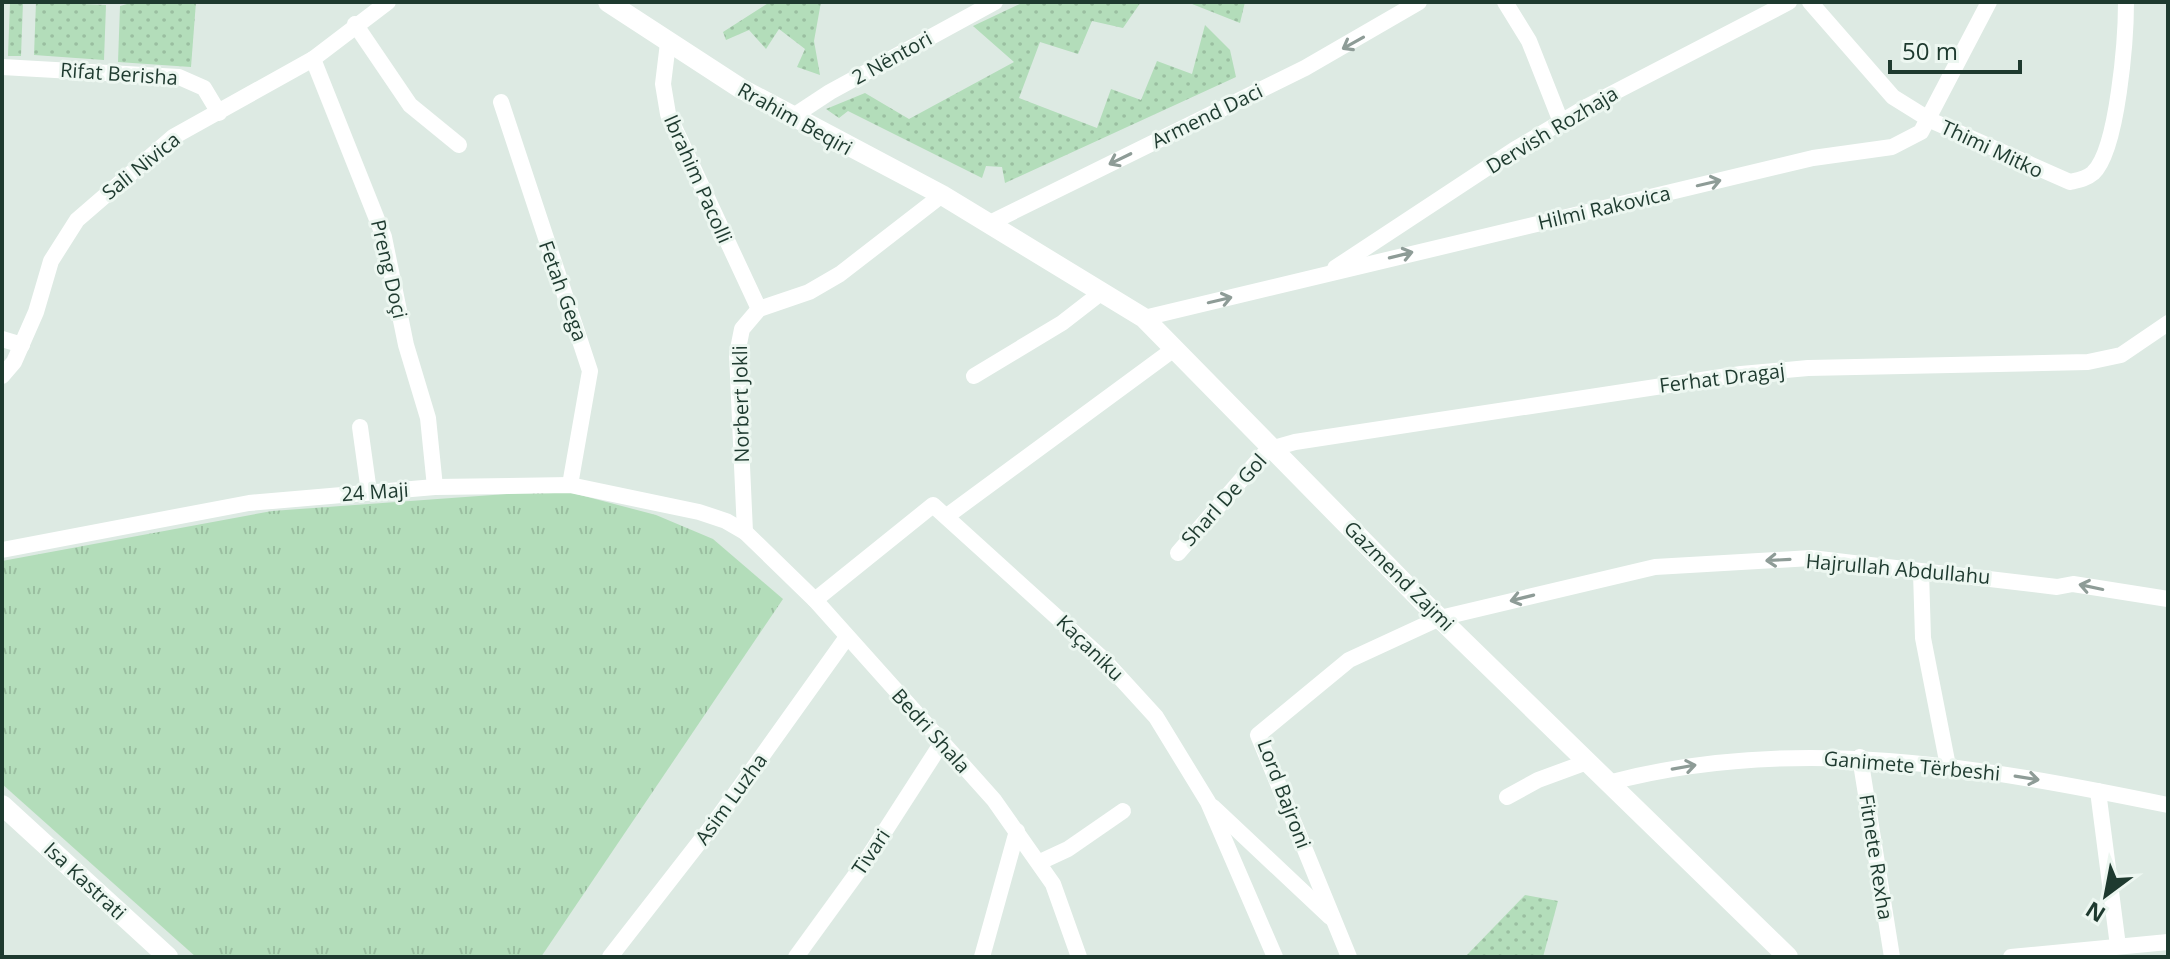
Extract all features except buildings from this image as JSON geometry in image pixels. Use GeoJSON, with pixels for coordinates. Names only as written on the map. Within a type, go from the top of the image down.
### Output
{"type":"FeatureCollection","features":[{"type":"Feature","properties":{"kind":"street","name":"Sali Nivica"},"geometry":{"type":"LineString","coordinates":[[2,376],[22,345],[36,312],[51,261],[77,220],[173,137],[313,59],[355,24],[388,2]]}},
{"type":"Feature","properties":{"kind":"street","name":"Rrahim Beqiri"},"geometry":{"type":"LineString","coordinates":[[608,2],[668,43],[792,117],[990,223]]}},
{"type":"Feature","properties":{"kind":"street","name":"2 Nëntori"},"geometry":{"type":"LineString","coordinates":[[792,117],[830,92],[995,2]]}},
{"type":"Feature","properties":{"kind":"street","name":"Armend Daci"},"geometry":{"type":"LineString","coordinates":[[990,223],[1305,68],[1419,2]]}},
{"type":"Feature","properties":{"kind":"street"},"geometry":{"type":"LineString","coordinates":[[1505,2],[1529,41],[1561,122]]}},
{"type":"Feature","properties":{"kind":"street","name":"Dervish Rozhaja"},"geometry":{"type":"LineString","coordinates":[[1325,274],[1561,122],[1789,2]]}},
{"type":"Feature","properties":{"kind":"street","name":"Thimi Mitko"},"geometry":{"type":"LineString","coordinates":[[1810,2],[1893,97],[1930,120],[2058,179],[2083,179],[2095,172],[2103,158],[2116,114],[2126,2]]}},
{"type":"Feature","properties":{"kind":"street","name":"Hilmi Rakovica"},"geometry":{"type":"LineString","coordinates":[[1144,318],[1813,158],[1892,147],[1921,132],[1930,120],[1989,2]]}},
{"type":"Feature","properties":{"kind":"street"},"geometry":{"type":"LineString","coordinates":[[355,24],[410,105],[459,145]]}},
{"type":"Feature","properties":{"kind":"street","name":"Ibrahim Pacolli"},"geometry":{"type":"LineString","coordinates":[[668,43],[663,84],[668,114],[759,309]]}},
{"type":"Feature","properties":{"kind":"street","name":"Preng Doçi"},"geometry":{"type":"LineString","coordinates":[[313,59],[384,237],[406,345],[428,418],[435,487]]}},
{"type":"Feature","properties":{"kind":"street","name":"Rifat Berisha"},"geometry":{"type":"LineString","coordinates":[[2,67],[179,77],[204,88],[219,113]]}},
{"type":"Feature","properties":{"kind":"street","name":"Fetah Gega"},"geometry":{"type":"LineString","coordinates":[[501,102],[590,371],[570,485]]}},
{"type":"Feature","properties":{"kind":"street"},"geometry":{"type":"LineString","coordinates":[[759,309],[809,292],[840,274],[942,195]]}},
{"type":"Feature","properties":{"kind":"street","name":"Gazmend Zajmi"},"geometry":{"type":"LineString","coordinates":[[990,223],[1144,318],[1440,618],[1788,957]]}},
{"type":"Feature","properties":{"kind":"street"},"geometry":{"type":"LineString","coordinates":[[974,376],[1062,323],[1102,292]]}},
{"type":"Feature","properties":{"kind":"street","name":"Norbert Jokli"},"geometry":{"type":"LineString","coordinates":[[745,532],[738,341],[749,318],[759,309]]}},
{"type":"Feature","properties":{"kind":"street","name":"Ferhat Dragaj"},"geometry":{"type":"LineString","coordinates":[[1270,449],[1470,413],[1741,374],[1808,368],[2068,365],[2104,360],[2137,346],[2168,323]]}},
{"type":"Feature","properties":{"kind":"street"},"geometry":{"type":"LineString","coordinates":[[2,339],[22,345]]}},
{"type":"Feature","properties":{"kind":"street"},"geometry":{"type":"LineString","coordinates":[[815,600],[933,505],[947,516],[1174,349]]}},
{"type":"Feature","properties":{"kind":"street"},"geometry":{"type":"LineString","coordinates":[[360,427],[369,492]]}},
{"type":"Feature","properties":{"kind":"street","name":"Sharl De Gol"},"geometry":{"type":"LineString","coordinates":[[1178,553],[1270,449]]}},
{"type":"Feature","properties":{"kind":"street","name":"24 Maji"},"geometry":{"type":"LineString","coordinates":[[2,550],[249,503],[435,487],[570,485],[699,512],[745,532]]}},
{"type":"Feature","properties":{"kind":"street","name":"Kaçaniku"},"geometry":{"type":"LineString","coordinates":[[947,516],[1124,679],[1156,717],[1208,802],[1275,957]]}},
{"type":"Feature","properties":{"kind":"street","name":"Bedri Shala"},"geometry":{"type":"LineString","coordinates":[[745,532],[815,600],[994,800],[1053,884],[1079,957]]}},
{"type":"Feature","properties":{"kind":"street","name":"Hajrullah Abdullahu"},"geometry":{"type":"LineString","coordinates":[[1440,618],[1655,567],[1811,558],[2057,587],[2073,584],[2168,599]]}},
{"type":"Feature","properties":{"kind":"street"},"geometry":{"type":"LineString","coordinates":[[1921,572],[1923,638],[1948,766]]}},
{"type":"Feature","properties":{"kind":"street","name":"Lord Bajroni"},"geometry":{"type":"LineString","coordinates":[[1349,957],[1258,735],[1349,660],[1440,618]]}},
{"type":"Feature","properties":{"kind":"street","name":"Asim Luzha"},"geometry":{"type":"LineString","coordinates":[[610,957],[712,826],[847,637]]}},
{"type":"Feature","properties":{"kind":"street","name":"Tivari"},"geometry":{"type":"LineString","coordinates":[[796,957],[865,862],[941,744]]}},
{"type":"Feature","properties":{"kind":"street","name":"Ganimete Tërbeshi"},"geometry":{"type":"LineString","coordinates":[[1608,783],[1709,763],[1763,758],[1860,757],[1948,766],[2168,805]]}},
{"type":"Feature","properties":{"kind":"street","name":"Fitnete Rexha"},"geometry":{"type":"LineString","coordinates":[[1860,757],[1892,957]]}},
{"type":"Feature","properties":{"kind":"street"},"geometry":{"type":"LineString","coordinates":[[1507,797],[1538,780],[1587,762]]}},
{"type":"Feature","properties":{"kind":"street"},"geometry":{"type":"LineString","coordinates":[[2098,791],[2118,946]]}},
{"type":"Feature","properties":{"kind":"street","name":"Lord Bajroni"},"geometry":{"type":"LineString","coordinates":[[1208,802],[1335,920]]}},
{"type":"Feature","properties":{"kind":"street","name":"Isa Kastrati"},"geometry":{"type":"LineString","coordinates":[[2,805],[168,957]]}},
{"type":"Feature","properties":{"kind":"street"},"geometry":{"type":"LineString","coordinates":[[1040,862],[1068,849],[1123,811]]}},
{"type":"Feature","properties":{"kind":"street"},"geometry":{"type":"LineString","coordinates":[[982,957],[1017,831]]}},
{"type":"Feature","properties":{"kind":"street"},"geometry":{"type":"LineString","coordinates":[[2011,957],[2168,942]]}},
{"type":"Feature","properties":{"kind":"green space"},"geometry":{"type":"Polygon","coordinates":[[[10,2],[23,2],[21,56],[8,56],[10,2]]]}},
{"type":"Feature","properties":{"kind":"green space"},"geometry":{"type":"Polygon","coordinates":[[[36,2],[106,5],[104,60],[34,55],[36,2]]]}},
{"type":"Feature","properties":{"kind":"green space"},"geometry":{"type":"Polygon","coordinates":[[[134,2],[196,2],[191,67],[118,62],[120,6],[134,2]]]}},
{"type":"Feature","properties":{"kind":"green space"},"geometry":{"type":"Polygon","coordinates":[[[770,2],[821,2],[814,41],[820,75],[797,67],[805,49],[779,29],[766,49],[749,30],[726,40],[723,32],[770,2]]]}},
{"type":"Feature","properties":{"kind":"green space"},"geometry":{"type":"Polygon","coordinates":[[[1024,2],[1141,2],[1123,28],[1092,21],[1078,54],[1040,42],[1019,98],[1097,128],[1111,89],[1141,100],[1157,61],[1192,74],[1205,25],[1230,50],[1236,77],[1005,183],[1002,167],[986,166],[982,178],[848,111],[839,118],[826,109],[865,93],[909,119],[1014,62],[973,26],[1024,2]]]}},
{"type":"Feature","properties":{"kind":"green space"},"geometry":{"type":"Polygon","coordinates":[[[1187,2],[1245,2],[1240,23],[1187,2]]]}},
{"type":"Feature","properties":{"kind":"green space"},"geometry":{"type":"Polygon","coordinates":[[[561,490],[656,515],[713,539],[783,599],[541,957],[196,957],[2,784],[2,561],[272,511],[561,490]]]}},
{"type":"Feature","properties":{"kind":"green space"},"geometry":{"type":"Polygon","coordinates":[[[1525,895],[1558,901],[1543,957],[1465,957],[1525,895]]]}}]}
